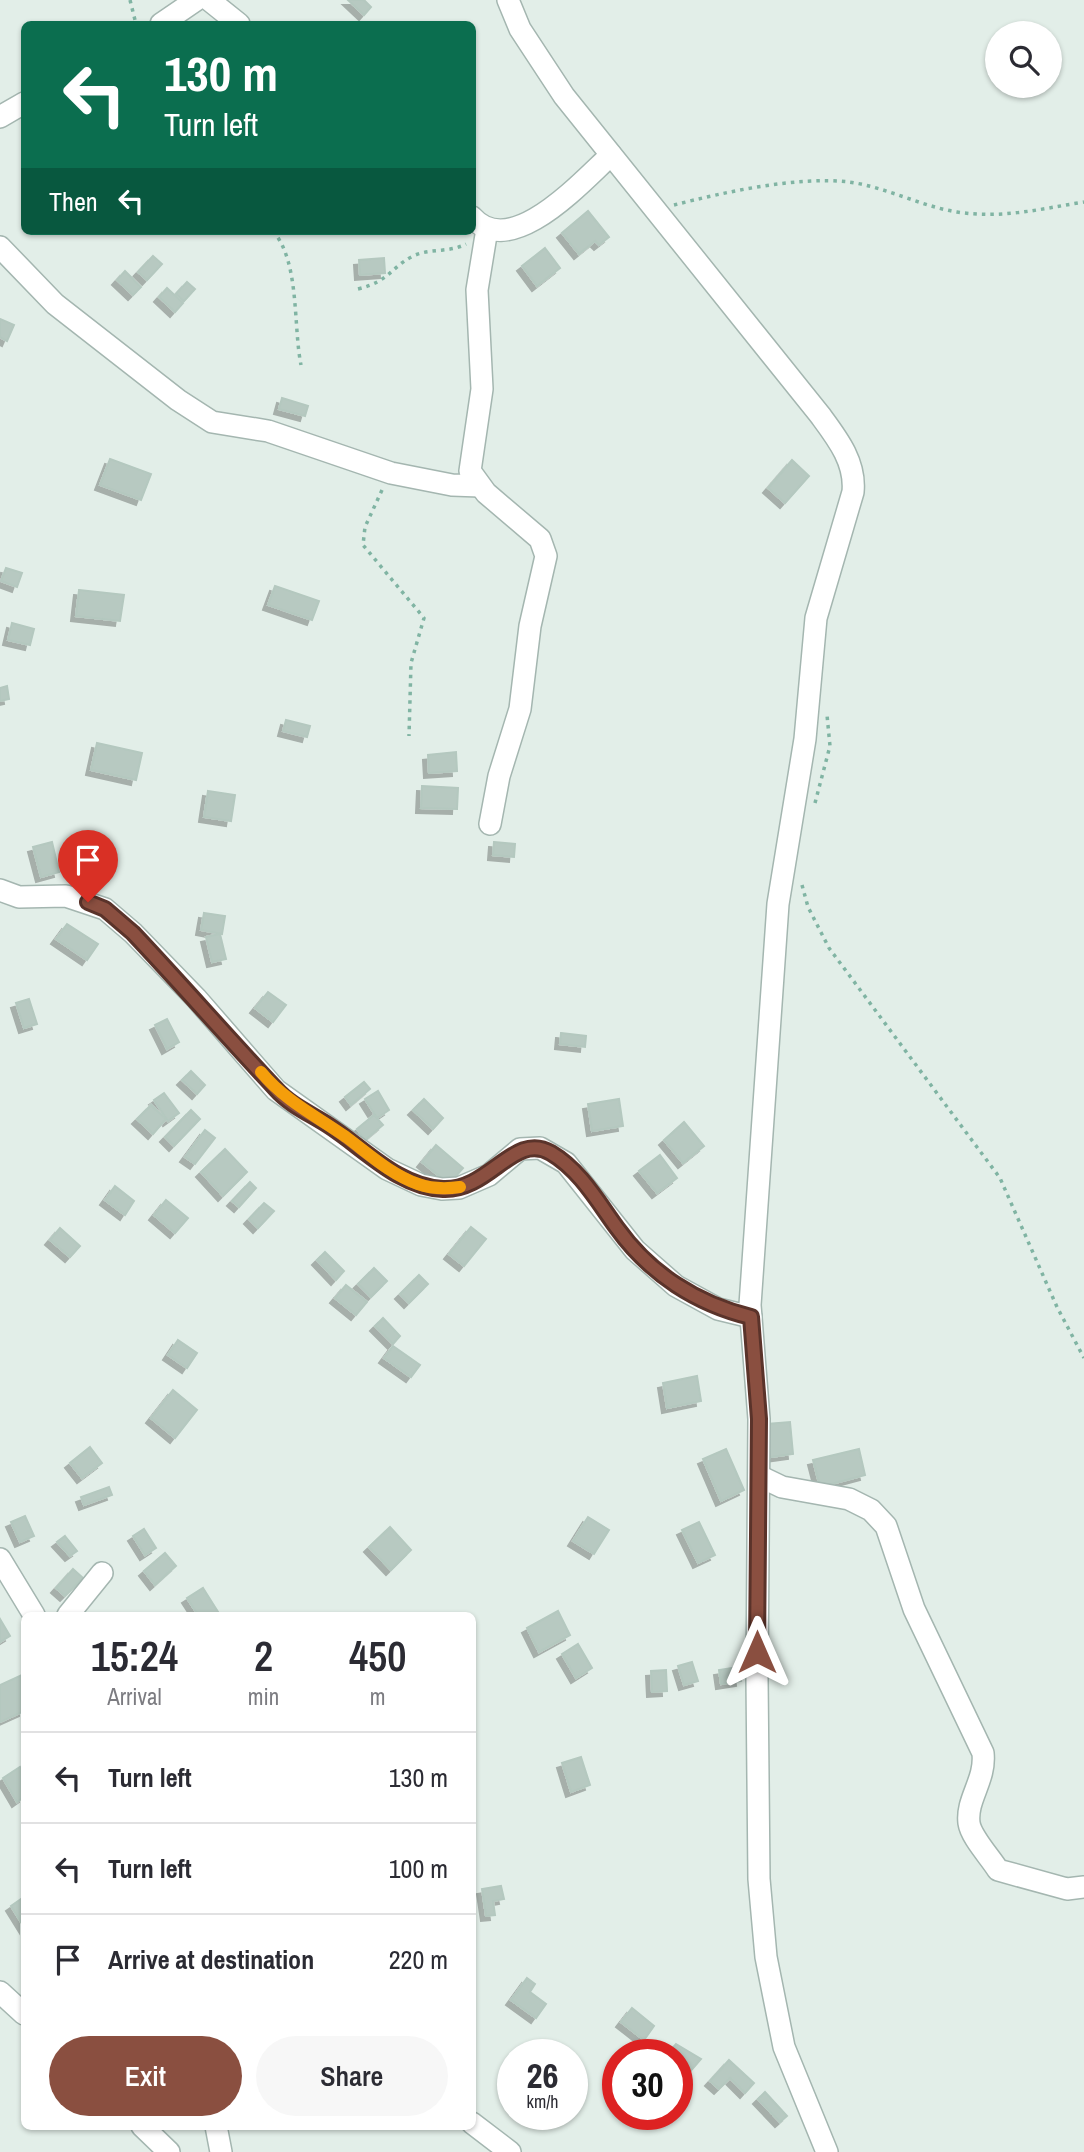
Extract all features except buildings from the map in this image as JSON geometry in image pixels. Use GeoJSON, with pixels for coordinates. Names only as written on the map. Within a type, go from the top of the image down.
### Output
{"type":"FeatureCollection","features":[{"type":"Feature","properties":{"kind":"street"},"geometry":{"type":"LineString","coordinates":[[165,21],[196,0]]}},
{"type":"Feature","properties":{"kind":"street"},"geometry":{"type":"LineString","coordinates":[[209,0],[235,21]]}},
{"type":"Feature","properties":{"kind":"street"},"geometry":{"type":"LineString","coordinates":[[492,0],[510,6],[564,96],[828,426],[846,455],[853,476],[853,492],[816,618],[805,739],[778,904],[751,1317],[759,1419],[759,1879],[766,1957],[785,2047],[827,2152]]}},
{"type":"Feature","properties":{"kind":"street"},"geometry":{"type":"LineString","coordinates":[[0,117],[21,105]]}},
{"type":"Feature","properties":{"kind":"street"},"geometry":{"type":"LineString","coordinates":[[490,824],[499,776],[520,709],[530,626],[547,556],[540,539],[472,477],[470,464],[479,425],[482,389],[477,290],[482,226],[499,230],[526,225],[560,200],[611,155]]}},
{"type":"Feature","properties":{"kind":"street"},"geometry":{"type":"LineString","coordinates":[[0,247],[55,304],[178,400],[212,422],[268,431],[391,472],[452,485],[480,486]]}},
{"type":"Feature","properties":{"kind":"street"},"geometry":{"type":"LineString","coordinates":[[0,890],[19,897],[66,896],[105,909],[133,933],[196,998],[276,1090],[387,1169],[421,1185],[442,1189],[459,1188],[489,1175],[520,1149],[540,1148],[566,1163],[635,1250],[676,1286],[718,1309],[751,1317]]}},
{"type":"Feature","properties":{"kind":"street"},"geometry":{"type":"LineString","coordinates":[[759,1476],[782,1487],[849,1499],[871,1510],[886,1526],[914,1609],[983,1753],[982,1778],[970,1811],[969,1825],[998,1870],[1067,1889],[1084,1887]]}},
{"type":"Feature","properties":{"kind":"street"},"geometry":{"type":"LineString","coordinates":[[0,1559],[32,1612]]}},
{"type":"Feature","properties":{"kind":"street"},"geometry":{"type":"LineString","coordinates":[[70,1612],[102,1573]]}},
{"type":"Feature","properties":{"kind":"street"},"geometry":{"type":"LineString","coordinates":[[0,1992],[21,2011]]}},
{"type":"Feature","properties":{"kind":"street"},"geometry":{"type":"LineString","coordinates":[[476,2126],[510,2152]]}},
{"type":"Feature","properties":{"kind":"street"},"geometry":{"type":"LineString","coordinates":[[146,2130],[169,2152]]}},
{"type":"Feature","properties":{"kind":"street"},"geometry":{"type":"LineString","coordinates":[[217,2130],[221,2152]]}},
{"type":"Feature","properties":{"kind":"path"},"geometry":{"type":"LineString","coordinates":[[130,0],[135,21]]}},
{"type":"Feature","properties":{"kind":"path"},"geometry":{"type":"LineString","coordinates":[[656,210],[693,200],[821,181],[876,187],[954,212],[971,214],[1032,213],[1084,202]]}},
{"type":"Feature","properties":{"kind":"path"},"geometry":{"type":"LineString","coordinates":[[275,235],[287,256],[298,314],[300,365]]}},
{"type":"Feature","properties":{"kind":"path"},"geometry":{"type":"LineString","coordinates":[[358,289],[385,280],[413,256],[458,248],[472,235]]}},
{"type":"Feature","properties":{"kind":"path"},"geometry":{"type":"LineString","coordinates":[[391,472],[362,535],[363,545],[424,615],[424,624],[411,663],[409,736]]}},
{"type":"Feature","properties":{"kind":"path"},"geometry":{"type":"LineString","coordinates":[[815,804],[830,746],[825,704]]}},
{"type":"Feature","properties":{"kind":"path"},"geometry":{"type":"LineString","coordinates":[[800,877],[808,907],[829,948],[1000,1178],[1057,1307],[1084,1358]]}},
{"type":"Feature","properties":{"kind":"slow traffic"},"geometry":{"type":"LineString","coordinates":[[261,1072],[286,1099],[329,1126],[387,1169],[421,1185],[442,1189],[460,1187]]}},
{"type":"Feature","properties":{"kind":"route"},"geometry":{"type":"LineString","coordinates":[[88,902],[105,909],[133,933],[196,998],[286,1099],[329,1126],[387,1169],[421,1185],[442,1189],[459,1188],[489,1175],[520,1149],[540,1148],[550,1152],[566,1163],[585,1184],[635,1250],[676,1286],[718,1309],[751,1317],[759,1419],[757,1652]]}}]}
